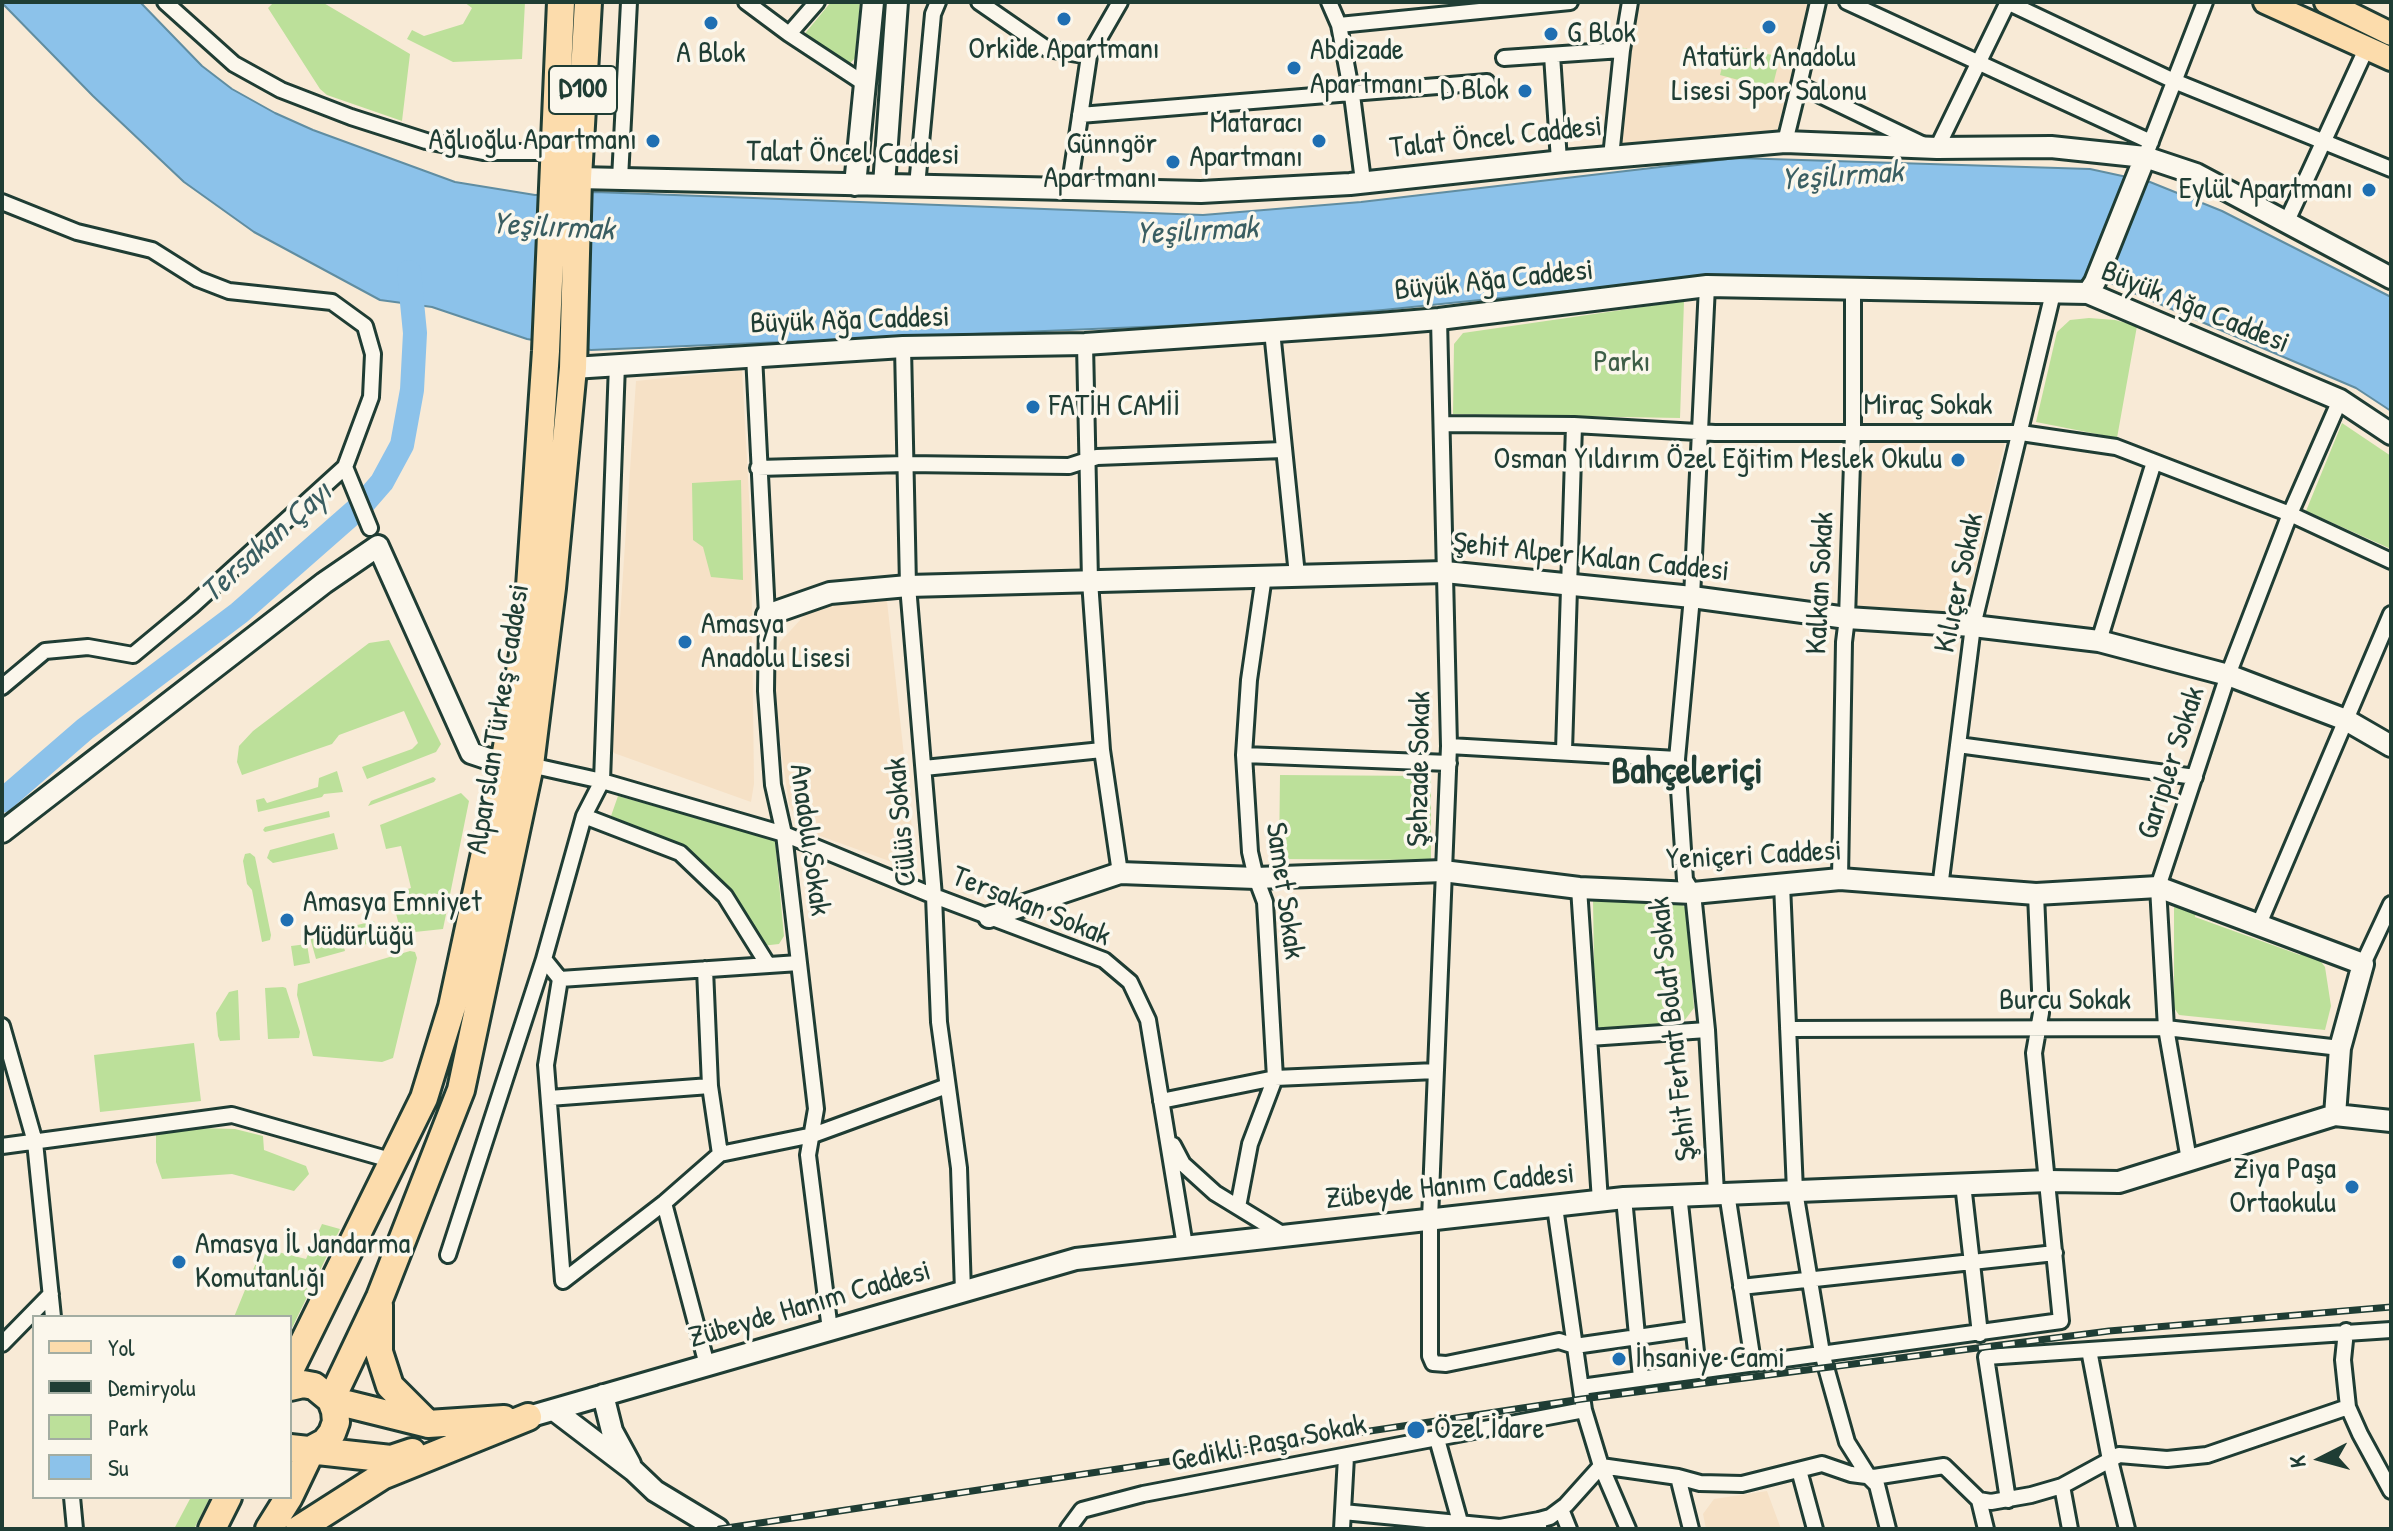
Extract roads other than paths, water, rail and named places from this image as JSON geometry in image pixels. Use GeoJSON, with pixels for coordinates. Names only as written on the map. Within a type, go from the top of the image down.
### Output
{"type":"FeatureCollection","features":[{"type":"Feature","properties":{"kind":"highway","name":"D100"},"geometry":{"type":"LineString","coordinates":[[561,2],[554,152],[569,185]]}},
{"type":"Feature","properties":{"kind":"highway","name":"D100"},"geometry":{"type":"LineString","coordinates":[[573,361],[569,185],[588,2]]}},
{"type":"Feature","properties":{"kind":"highway","name":"Alparslan Türkeş Caddesi"},"geometry":{"type":"LineString","coordinates":[[292,1366],[424,1098],[452,1007],[517,764],[546,351],[569,185]]}},
{"type":"Feature","properties":{"kind":"highway","name":"Alparslan Türkeş Caddesi"},"geometry":{"type":"LineString","coordinates":[[331,1400],[380,1297],[461,1090],[517,764],[552,588],[573,361]]}},
{"type":"Feature","properties":{"kind":"highway"},"geometry":{"type":"LineString","coordinates":[[380,1297],[379,1352],[390,1386],[428,1424]]}},
{"type":"Feature","properties":{"kind":"highway"},"geometry":{"type":"LineString","coordinates":[[292,1387],[314,1386],[331,1400],[428,1424],[528,1417]]}},
{"type":"Feature","properties":{"kind":"highway","name":"D100"},"geometry":{"type":"LineString","coordinates":[[292,1484],[301,1448],[325,1442],[332,1433],[336,1422],[331,1400]]}},
{"type":"Feature","properties":{"kind":"highway"},"geometry":{"type":"LineString","coordinates":[[301,1448],[391,1459],[528,1417]]}},
{"type":"Feature","properties":{"kind":"highway"},"geometry":{"type":"LineString","coordinates":[[299,1529],[382,1476],[528,1417]]}},
{"type":"Feature","properties":{"kind":"highway"},"geometry":{"type":"LineString","coordinates":[[212,1529],[227,1499]]}},
{"type":"Feature","properties":{"kind":"highway","name":"D100"},"geometry":{"type":"LineString","coordinates":[[269,1529],[287,1499]]}},
{"type":"Feature","properties":{"kind":"main road"},"geometry":{"type":"LineString","coordinates":[[2265,2],[2391,59]]}},
{"type":"Feature","properties":{"kind":"main road"},"geometry":{"type":"LineString","coordinates":[[2326,2],[2391,34]]}},
{"type":"Feature","properties":{"kind":"street"},"geometry":{"type":"LineString","coordinates":[[165,2],[234,64],[281,90],[351,117],[426,141],[483,152],[554,152]]}},
{"type":"Feature","properties":{"kind":"street"},"geometry":{"type":"LineString","coordinates":[[620,179],[629,2]]}},
{"type":"Feature","properties":{"kind":"street"},"geometry":{"type":"LineString","coordinates":[[746,2],[865,84]]}},
{"type":"Feature","properties":{"kind":"street"},"geometry":{"type":"LineString","coordinates":[[789,34],[817,2]]}},
{"type":"Feature","properties":{"kind":"street"},"geometry":{"type":"LineString","coordinates":[[855,185],[873,2]]}},
{"type":"Feature","properties":{"kind":"street"},"geometry":{"type":"LineString","coordinates":[[884,185],[897,2]]}},
{"type":"Feature","properties":{"kind":"street"},"geometry":{"type":"LineString","coordinates":[[917,186],[933,14],[938,2]]}},
{"type":"Feature","properties":{"kind":"street"},"geometry":{"type":"LineString","coordinates":[[979,2],[1047,49],[1089,56]]}},
{"type":"Feature","properties":{"kind":"street"},"geometry":{"type":"LineString","coordinates":[[1069,190],[1089,56],[1120,2]]}},
{"type":"Feature","properties":{"kind":"street"},"geometry":{"type":"LineString","coordinates":[[1329,2],[1339,25],[1363,181]]}},
{"type":"Feature","properties":{"kind":"street"},"geometry":{"type":"LineString","coordinates":[[1339,25],[1570,2]]}},
{"type":"Feature","properties":{"kind":"street"},"geometry":{"type":"LineString","coordinates":[[1611,157],[1630,2]]}},
{"type":"Feature","properties":{"kind":"street"},"geometry":{"type":"LineString","coordinates":[[1785,142],[1818,2]]}},
{"type":"Feature","properties":{"kind":"street"},"geometry":{"type":"LineString","coordinates":[[1847,2],[1979,63],[2145,157]]}},
{"type":"Feature","properties":{"kind":"street"},"geometry":{"type":"LineString","coordinates":[[1799,85],[1934,148],[2008,2],[2174,81],[2324,139],[2391,169]]}},
{"type":"Feature","properties":{"kind":"street"},"geometry":{"type":"LineString","coordinates":[[2092,288],[2205,2]]}},
{"type":"Feature","properties":{"kind":"street"},"geometry":{"type":"LineString","coordinates":[[2287,221],[2367,47]]}},
{"type":"Feature","properties":{"kind":"street"},"geometry":{"type":"LineString","coordinates":[[1504,58],[1622,50]]}},
{"type":"Feature","properties":{"kind":"street"},"geometry":{"type":"LineString","coordinates":[[1552,55],[1559,161]]}},
{"type":"Feature","properties":{"kind":"street"},"geometry":{"type":"LineString","coordinates":[[1080,115],[1487,82]]}},
{"type":"Feature","properties":{"kind":"street","name":"Talat Öncel Caddesi"},"geometry":{"type":"LineString","coordinates":[[569,185],[620,179],[1201,192],[1363,181],[1785,142],[1934,148],[2051,147],[2145,157],[2196,174],[2391,278]]}},
{"type":"Feature","properties":{"kind":"street"},"geometry":{"type":"LineString","coordinates":[[2,202],[77,232],[152,250],[198,279],[229,291],[332,302],[365,326],[373,354],[371,397],[345,467],[192,606],[133,655],[88,647],[45,651],[2,687]]}},
{"type":"Feature","properties":{"kind":"street","name":"Büyük Ağa Caddesi"},"geometry":{"type":"LineString","coordinates":[[573,361],[617,364],[903,347],[1085,344],[1439,319],[1707,286],[2053,293],[2092,288],[2340,400],[2391,434]]}},
{"type":"Feature","properties":{"kind":"street","name":"Şehit Ferhat Bolat Sokak"},"geometry":{"type":"LineString","coordinates":[[1707,286],[1692,597],[1677,759],[1685,880],[1693,893],[1722,1193],[1753,1362]]}},
{"type":"Feature","properties":{"kind":"street","name":"Kalkan Sokak"},"geometry":{"type":"LineString","coordinates":[[1840,879],[1844,642],[1853,432],[1853,289]]}},
{"type":"Feature","properties":{"kind":"street","name":"Kılıçer Sokak"},"geometry":{"type":"LineString","coordinates":[[1940,888],[1973,626],[2053,293]]}},
{"type":"Feature","properties":{"kind":"street","name":"Şehzade Sokak"},"geometry":{"type":"LineString","coordinates":[[1439,319],[1449,763],[1430,1219],[1430,1356],[1433,1363],[1446,1364],[1559,1341],[1575,1346]]}},
{"type":"Feature","properties":{"kind":"street"},"geometry":{"type":"LineString","coordinates":[[1272,331],[1297,575]]}},
{"type":"Feature","properties":{"kind":"street"},"geometry":{"type":"LineString","coordinates":[[1085,344],[1090,581],[1102,750],[1120,873]]}},
{"type":"Feature","properties":{"kind":"street","name":"Cülüs Sokak"},"geometry":{"type":"LineString","coordinates":[[903,347],[908,586],[934,896],[939,1022],[959,1168],[963,1292]]}},
{"type":"Feature","properties":{"kind":"street","name":"Anadolu Sokak"},"geometry":{"type":"LineString","coordinates":[[754,355],[767,615],[767,707],[773,785],[784,834],[816,1109],[808,1155],[830,1330]]}},
{"type":"Feature","properties":{"kind":"street"},"geometry":{"type":"LineString","coordinates":[[448,1255],[544,959],[584,816],[602,781],[617,364]]}},
{"type":"Feature","properties":{"kind":"street","name":"Garipler Sokak"},"geometry":{"type":"LineString","coordinates":[[2189,1160],[2166,1028],[2158,887],[2228,675],[2290,514],[2340,400]]}},
{"type":"Feature","properties":{"kind":"street","name":"Miraç Sokak"},"geometry":{"type":"LineString","coordinates":[[1442,424],[1574,425],[1702,432],[2021,433],[2116,447],[2290,514],[2391,561]]}},
{"type":"Feature","properties":{"kind":"street"},"geometry":{"type":"LineString","coordinates":[[1564,751],[1574,425]]}},
{"type":"Feature","properties":{"kind":"street"},"geometry":{"type":"LineString","coordinates":[[758,468],[905,464],[1069,466],[1097,457],[1283,450]]}},
{"type":"Feature","properties":{"kind":"street"},"geometry":{"type":"LineString","coordinates":[[2099,641],[2154,462]]}},
{"type":"Feature","properties":{"kind":"street"},"geometry":{"type":"LineString","coordinates":[[345,467],[471,753],[517,764]]}},
{"type":"Feature","properties":{"kind":"street"},"geometry":{"type":"LineString","coordinates":[[2,832],[324,583],[374,537]]}},
{"type":"Feature","properties":{"kind":"street","name":"Şehit Alper Kalan Caddesi"},"geometry":{"type":"LineString","coordinates":[[767,615],[830,593],[908,586],[1445,572],[1692,597],[1847,618],[1973,626],[2099,641],[2228,675],[2346,720],[2391,746]]}},
{"type":"Feature","properties":{"kind":"street","name":"Samet Sokak"},"geometry":{"type":"LineString","coordinates":[[1238,1207],[1250,1144],[1275,1078],[1265,902],[1250,852],[1244,755],[1249,680],[1264,576]]}},
{"type":"Feature","properties":{"kind":"street"},"geometry":{"type":"LineString","coordinates":[[2259,924],[2391,614]]}},
{"type":"Feature","properties":{"kind":"street"},"geometry":{"type":"LineString","coordinates":[[1958,745],[2195,777]]}},
{"type":"Feature","properties":{"kind":"street"},"geometry":{"type":"LineString","coordinates":[[1449,746],[1677,759]]}},
{"type":"Feature","properties":{"kind":"street"},"geometry":{"type":"LineString","coordinates":[[924,768],[1102,750]]}},
{"type":"Feature","properties":{"kind":"street"},"geometry":{"type":"LineString","coordinates":[[1244,755],[1449,763]]}},
{"type":"Feature","properties":{"kind":"street","name":"Tersakan Sokak"},"geometry":{"type":"LineString","coordinates":[[517,764],[602,781],[784,834],[934,896],[1104,960],[1130,982],[1148,1020],[1185,1246]]}},
{"type":"Feature","properties":{"kind":"street"},"geometry":{"type":"LineString","coordinates":[[584,816],[680,853],[725,896],[768,965]]}},
{"type":"Feature","properties":{"kind":"street","name":"Yeniçeri Caddesi"},"geometry":{"type":"LineString","coordinates":[[989,917],[1120,873],[1256,878],[1443,871],[1579,888],[1693,893],[1840,879],[2036,894],[2158,887],[2363,964]]}},
{"type":"Feature","properties":{"kind":"street"},"geometry":{"type":"LineString","coordinates":[[1782,884],[1795,1191],[1809,1278],[1822,1353],[1847,1442],[1877,1485],[1888,1529]]}},
{"type":"Feature","properties":{"kind":"street"},"geometry":{"type":"LineString","coordinates":[[1579,888],[1600,1201]]}},
{"type":"Feature","properties":{"kind":"street"},"geometry":{"type":"LineString","coordinates":[[1581,1387],[2061,1321],[2034,1053],[2041,1013],[2036,894]]}},
{"type":"Feature","properties":{"kind":"street"},"geometry":{"type":"LineString","coordinates":[[2335,1115],[2340,1048],[2363,964],[2391,904]]}},
{"type":"Feature","properties":{"kind":"street"},"geometry":{"type":"LineString","coordinates":[[544,959],[560,979],[546,1065],[563,1281],[664,1203],[720,1154],[813,1135],[947,1086]]}},
{"type":"Feature","properties":{"kind":"street"},"geometry":{"type":"LineString","coordinates":[[560,979],[799,963]]}},
{"type":"Feature","properties":{"kind":"street"},"geometry":{"type":"LineString","coordinates":[[705,969],[710,1086],[720,1154]]}},
{"type":"Feature","properties":{"kind":"street"},"geometry":{"type":"LineString","coordinates":[[2,1026],[35,1142],[53,1315]]}},
{"type":"Feature","properties":{"kind":"street","name":"Burcu Sokak"},"geometry":{"type":"LineString","coordinates":[[1788,1029],[2166,1028],[2340,1048]]}},
{"type":"Feature","properties":{"kind":"street"},"geometry":{"type":"LineString","coordinates":[[1589,1038],[1707,1030]]}},
{"type":"Feature","properties":{"kind":"street"},"geometry":{"type":"LineString","coordinates":[[1161,1101],[1275,1078],[1436,1071]]}},
{"type":"Feature","properties":{"kind":"street"},"geometry":{"type":"LineString","coordinates":[[549,1098],[710,1086]]}},
{"type":"Feature","properties":{"kind":"street"},"geometry":{"type":"LineString","coordinates":[[2,1146],[232,1115],[394,1161]]}},
{"type":"Feature","properties":{"kind":"street","name":"Zübeyde Hanım Caddesi"},"geometry":{"type":"LineString","coordinates":[[528,1417],[1076,1259],[1624,1198],[2048,1181],[2119,1182],[2335,1115],[2391,1121]]}},
{"type":"Feature","properties":{"kind":"street","name":"Tersakan Sokak"},"geometry":{"type":"LineString","coordinates":[[1167,1134],[1183,1164],[1215,1193],[1282,1234]]}},
{"type":"Feature","properties":{"kind":"street"},"geometry":{"type":"LineString","coordinates":[[1963,1184],[1980,1334]]}},
{"type":"Feature","properties":{"kind":"street"},"geometry":{"type":"LineString","coordinates":[[1679,1194],[1698,1370]]}},
{"type":"Feature","properties":{"kind":"street"},"geometry":{"type":"LineString","coordinates":[[1624,1198],[1641,1378]]}},
{"type":"Feature","properties":{"kind":"street"},"geometry":{"type":"LineString","coordinates":[[664,1203],[707,1365]]}},
{"type":"Feature","properties":{"kind":"street"},"geometry":{"type":"LineString","coordinates":[[1555,1207],[1584,1410],[1601,1466],[1628,1529]]}},
{"type":"Feature","properties":{"kind":"street"},"geometry":{"type":"LineString","coordinates":[[1741,1287],[2055,1253]]}},
{"type":"Feature","properties":{"kind":"street"},"geometry":{"type":"LineString","coordinates":[[2,1344],[51,1294]]}},
{"type":"Feature","properties":{"kind":"street"},"geometry":{"type":"LineString","coordinates":[[1575,1346],[1693,1329]]}},
{"type":"Feature","properties":{"kind":"street"},"geometry":{"type":"LineString","coordinates":[[2008,1500],[1986,1357],[2391,1330]]}},
{"type":"Feature","properties":{"kind":"street"},"geometry":{"type":"LineString","coordinates":[[2346,1331],[2343,1360],[2348,1407],[2391,1491]]}},
{"type":"Feature","properties":{"kind":"street"},"geometry":{"type":"LineString","coordinates":[[2089,1350],[2127,1529]]}},
{"type":"Feature","properties":{"kind":"street"},"geometry":{"type":"LineString","coordinates":[[603,1395],[612,1431],[634,1471]]}},
{"type":"Feature","properties":{"kind":"street"},"geometry":{"type":"LineString","coordinates":[[1979,1500],[2008,1500],[2062,1486],[2119,1455],[2167,1459],[2207,1455],[2348,1407]]}},
{"type":"Feature","properties":{"kind":"street"},"geometry":{"type":"LineString","coordinates":[[554,1410],[634,1471],[655,1491],[718,1529]]}},
{"type":"Feature","properties":{"kind":"street","name":"Gedikli Paşa Sokak"},"geometry":{"type":"LineString","coordinates":[[1068,1529],[1082,1510],[1143,1494],[1584,1410]]}},
{"type":"Feature","properties":{"kind":"street"},"geometry":{"type":"LineString","coordinates":[[1437,1439],[1462,1526]]}},
{"type":"Feature","properties":{"kind":"street"},"geometry":{"type":"LineString","coordinates":[[1342,1529],[1346,1457]]}},
{"type":"Feature","properties":{"kind":"street"},"geometry":{"type":"LineString","coordinates":[[1601,1466],[1700,1483],[1742,1484],[1822,1464],[1869,1477],[1944,1466],[1979,1500],[1986,1529]]}},
{"type":"Feature","properties":{"kind":"street"},"geometry":{"type":"LineString","coordinates":[[1343,1512],[1462,1526],[1539,1525],[1561,1509],[1601,1466]]}},
{"type":"Feature","properties":{"kind":"street"},"geometry":{"type":"LineString","coordinates":[[1799,1470],[1815,1529]]}},
{"type":"Feature","properties":{"kind":"street"},"geometry":{"type":"LineString","coordinates":[[1678,1477],[1691,1529]]}},
{"type":"Feature","properties":{"kind":"street"},"geometry":{"type":"LineString","coordinates":[[2062,1486],[2070,1529]]}},
{"type":"Feature","properties":{"kind":"street"},"geometry":{"type":"LineString","coordinates":[[72,1499],[75,1529]]}},
{"type":"Feature","properties":{"kind":"street"},"geometry":{"type":"LineString","coordinates":[[1561,1509],[1569,1529]]}},
{"type":"Feature","properties":{"kind":"water","name":"Yeşilırmak"},"geometry":{"type":"Polygon","coordinates":[[[140,2],[202,66],[232,89],[275,113],[455,182],[535,195],[595,192],[1203,215],[1361,202],[1737,158],[2090,169],[2150,182],[2222,211],[2391,297],[2391,411],[2356,388],[2106,281],[1722,275],[1383,310],[1212,324],[591,350],[527,339],[432,307],[380,300],[254,232],[184,182],[93,96],[2,3],[140,2]]]}},
{"type":"Feature","properties":{"kind":"waterway","name":"Tersakan Çayı"},"geometry":{"type":"LineString","coordinates":[[2,801],[85,729],[239,613],[362,505],[382,482],[402,445],[412,390],[415,333],[409,272]]}},
{"type":"Feature","properties":{"kind":"railway"},"geometry":{"type":"LineString","coordinates":[[720,1529],[1582,1399],[2109,1331],[2391,1307]]}},
{"type":"Feature","properties":{"kind":"place","name":"Orkide Apartmanı"},"geometry":{"type":"Point","coordinates":[1064,19]}},
{"type":"Feature","properties":{"kind":"place","name":"A Blok"},"geometry":{"type":"Point","coordinates":[711,23]}},
{"type":"Feature","properties":{"kind":"place","name":"Atatürk Anadolu Lisesi Spor Salonu"},"geometry":{"type":"Point","coordinates":[1769,27]}},
{"type":"Feature","properties":{"kind":"place","name":"G Blok"},"geometry":{"type":"Point","coordinates":[1551,34]}},
{"type":"Feature","properties":{"kind":"place","name":"Abdizade Apartmanı"},"geometry":{"type":"Point","coordinates":[1294,68]}},
{"type":"Feature","properties":{"kind":"place","name":"D Blok"},"geometry":{"type":"Point","coordinates":[1525,91]}},
{"type":"Feature","properties":{"kind":"place","name":"Ağlıoğlu Apartmanı"},"geometry":{"type":"Point","coordinates":[653,141]}},
{"type":"Feature","properties":{"kind":"place","name":"Mataracı Apartmanı"},"geometry":{"type":"Point","coordinates":[1319,141]}},
{"type":"Feature","properties":{"kind":"place","name":"Günngör Apartmanı"},"geometry":{"type":"Point","coordinates":[1173,162]}},
{"type":"Feature","properties":{"kind":"place","name":"Eylül Apartmanı"},"geometry":{"type":"Point","coordinates":[2369,190]}},
{"type":"Feature","properties":{"kind":"place","name":"FATİH CAMİİ"},"geometry":{"type":"Point","coordinates":[1033,407]}},
{"type":"Feature","properties":{"kind":"place","name":"Osman Yıldırım Özel Eğitim Meslek Okulu"},"geometry":{"type":"Point","coordinates":[1958,460]}},
{"type":"Feature","properties":{"kind":"place","name":"Amasya Anadolu Lisesi"},"geometry":{"type":"Point","coordinates":[685,642]}},
{"type":"Feature","properties":{"kind":"place","name":"Amasya Emniyet Müdürlüğü"},"geometry":{"type":"Point","coordinates":[287,920]}},
{"type":"Feature","properties":{"kind":"place","name":"Ziya Paşa Ortaokulu"},"geometry":{"type":"Point","coordinates":[2352,1187]}},
{"type":"Feature","properties":{"kind":"place","name":"Amasya İl Jandarma Komutanlığı"},"geometry":{"type":"Point","coordinates":[179,1262]}},
{"type":"Feature","properties":{"kind":"place","name":"İhsaniye Cami"},"geometry":{"type":"Point","coordinates":[1619,1359]}},
{"type":"Feature","properties":{"kind":"place","name":"Özel İdare"},"geometry":{"type":"Point","coordinates":[1416,1430]}},
{"type":"Feature","properties":{"kind":"district","name":"Bahçeleriçi"},"geometry":{"type":"Point","coordinates":[1687,773]}},
{"type":"Feature","properties":{"kind":"park label","name":"Parkı"},"geometry":{"type":"Point","coordinates":[1622,363]}}]}
